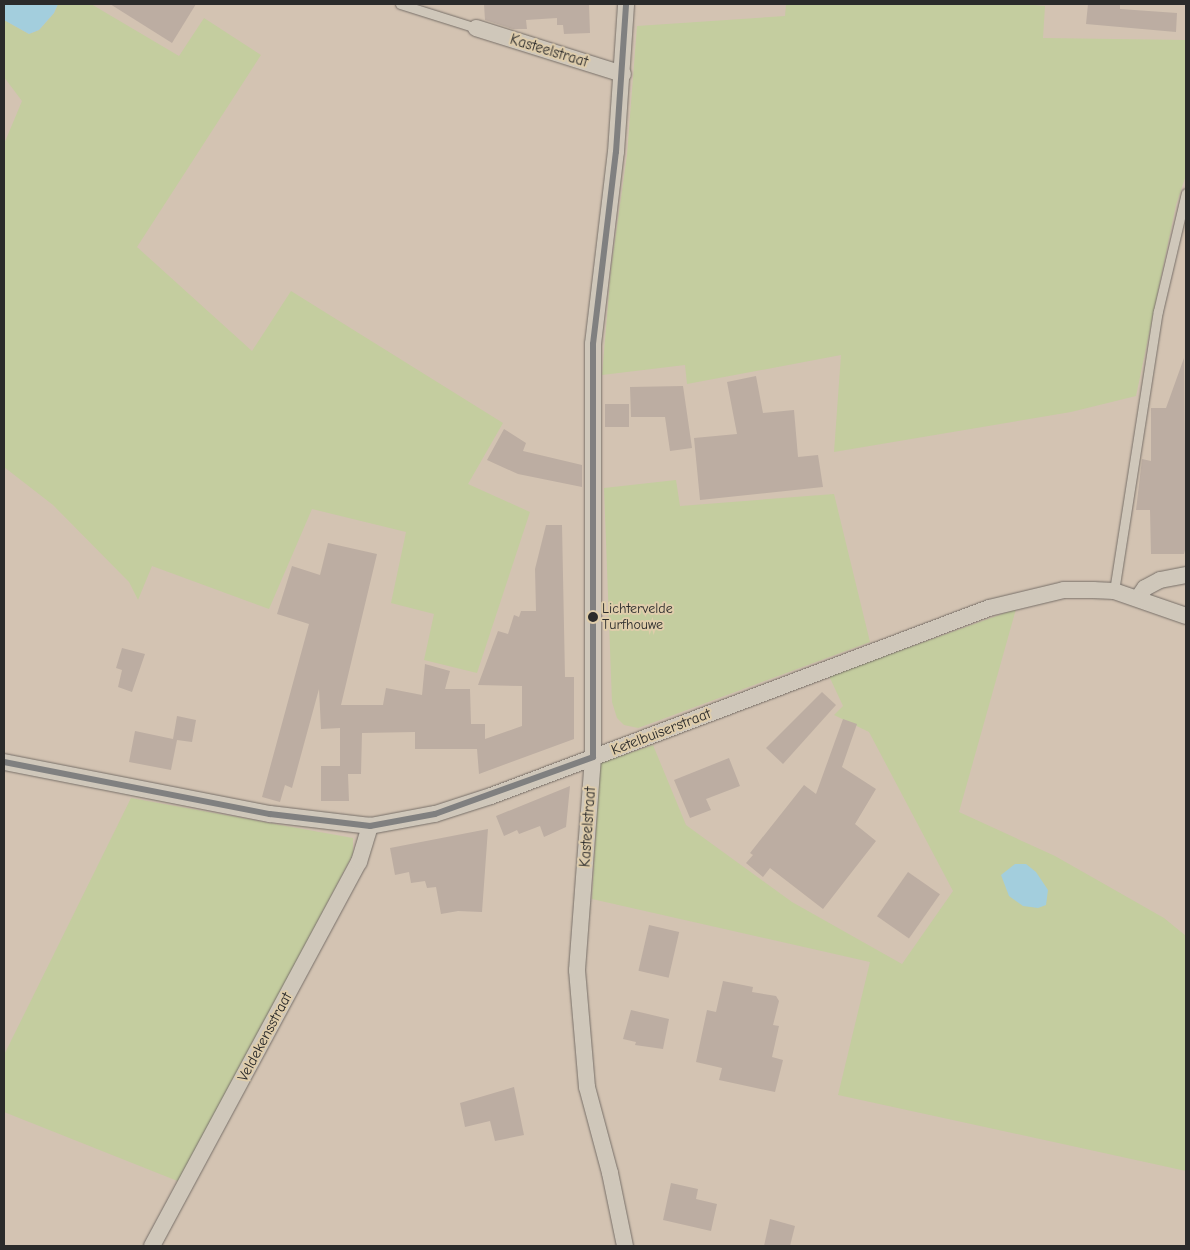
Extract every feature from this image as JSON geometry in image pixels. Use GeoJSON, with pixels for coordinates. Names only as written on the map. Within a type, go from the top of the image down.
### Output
{"type":"FeatureCollection","features":[{"type":"Feature","properties":{"kind":"street","name":"Kasteelstraat"},"geometry":{"type":"LineString","coordinates":[[625,1246],[610,1173],[587,1087],[579,1014],[577,970],[593,758],[593,344],[623,74],[626,4]]}},
{"type":"Feature","properties":{"kind":"street","name":"Kasteelstraat"},"geometry":{"type":"LineString","coordinates":[[476,28],[623,74]]}},
{"type":"Feature","properties":{"kind":"street"},"geometry":{"type":"LineString","coordinates":[[1138,598],[1145,588],[1160,580],[1186,575]]}},
{"type":"Feature","properties":{"kind":"street","name":"Ketelbuiserstraat"},"geometry":{"type":"LineString","coordinates":[[4,762],[270,814],[370,826],[435,814],[593,758],[989,608],[1064,590],[1114,591],[1186,616]]}},
{"type":"Feature","properties":{"kind":"street","name":"Veldekensstraat"},"geometry":{"type":"LineString","coordinates":[[152,1246],[359,862],[370,826]]}},
{"type":"Feature","properties":{"kind":"street"},"geometry":{"type":"LineString","coordinates":[[634,1246],[639,1246]]}},
{"type":"Feature","properties":{"kind":"lane"},"geometry":{"type":"LineString","coordinates":[[400,4],[476,28]]}},
{"type":"Feature","properties":{"kind":"lane"},"geometry":{"type":"LineString","coordinates":[[1114,591],[1158,311],[1186,193]]}},
{"type":"Feature","properties":{"kind":"green space"},"geometry":{"type":"Polygon","coordinates":[[[58,4],[91,4],[179,56],[204,18],[261,55],[137,247],[252,351],[291,291],[503,423],[468,484],[530,512],[477,673],[424,660],[434,614],[391,603],[406,532],[312,509],[269,609],[152,566],[138,600],[129,582],[53,505],[4,467],[4,144],[22,101],[4,77],[4,20],[29,34],[39,30],[54,13],[58,4]]]}},
{"type":"Feature","properties":{"kind":"green space"},"geometry":{"type":"Polygon","coordinates":[[[786,4],[1023,4],[1045,6],[1043,38],[1186,40],[1186,175],[1176,205],[1136,396],[1071,412],[834,452],[841,355],[687,384],[685,365],[602,375],[611,269],[627,155],[637,26],[785,16],[786,4]]]}},
{"type":"Feature","properties":{"kind":"green space"},"geometry":{"type":"Polygon","coordinates":[[[676,480],[680,506],[834,494],[870,642],[638,728],[624,725],[617,718],[612,702],[604,488],[676,480]]]}},
{"type":"Feature","properties":{"kind":"green space"},"geometry":{"type":"Polygon","coordinates":[[[1016,609],[959,812],[1055,856],[1164,918],[1186,936],[1186,1171],[838,1095],[870,962],[592,899],[600,763],[653,745],[686,825],[792,902],[902,964],[953,891],[869,732],[834,715],[843,706],[829,676],[1016,609]]]}},
{"type":"Feature","properties":{"kind":"green space"},"geometry":{"type":"Polygon","coordinates":[[[131,798],[353,838],[353,854],[180,1182],[4,1112],[4,1055],[131,798]]]}},
{"type":"Feature","properties":{"kind":"water"},"geometry":{"type":"Polygon","coordinates":[[[4,4],[58,4],[54,13],[39,30],[29,34],[4,20],[4,4]]]}},
{"type":"Feature","properties":{"kind":"water"},"geometry":{"type":"Polygon","coordinates":[[[1015,864],[1026,864],[1036,872],[1048,890],[1046,905],[1038,908],[1023,906],[1009,896],[1001,875],[1015,864]]]}},
{"type":"Feature","properties":{"kind":"building"},"geometry":{"type":"Polygon","coordinates":[[[110,4],[196,4],[172,43],[110,4]]]}},
{"type":"Feature","properties":{"kind":"building"},"geometry":{"type":"Polygon","coordinates":[[[484,4],[589,4],[590,33],[564,34],[563,25],[557,25],[557,18],[526,20],[527,29],[513,29],[485,20],[484,4]]]}},
{"type":"Feature","properties":{"kind":"building"},"geometry":{"type":"Polygon","coordinates":[[[1088,4],[1120,4],[1120,9],[1177,13],[1176,32],[1086,24],[1088,4]]]}},
{"type":"Feature","properties":{"kind":"building"},"geometry":{"type":"Polygon","coordinates":[[[1184,358],[1186,546],[1184,554],[1151,554],[1150,510],[1136,510],[1142,459],[1151,461],[1151,408],[1166,408],[1184,358]]]}},
{"type":"Feature","properties":{"kind":"building"},"geometry":{"type":"Polygon","coordinates":[[[756,376],[763,413],[794,410],[798,457],[818,455],[823,487],[700,500],[694,438],[737,434],[727,382],[756,376]]]}},
{"type":"Feature","properties":{"kind":"building"},"geometry":{"type":"Polygon","coordinates":[[[683,386],[692,448],[670,451],[665,417],[631,417],[630,387],[683,386]]]}},
{"type":"Feature","properties":{"kind":"building"},"geometry":{"type":"Polygon","coordinates":[[[605,404],[629,404],[629,427],[605,427],[605,404]]]}},
{"type":"Feature","properties":{"kind":"building"},"geometry":{"type":"Polygon","coordinates":[[[504,429],[526,443],[523,451],[582,465],[582,487],[518,474],[487,460],[504,429]]]}},
{"type":"Feature","properties":{"kind":"building"},"geometry":{"type":"Polygon","coordinates":[[[546,525],[562,525],[565,677],[574,677],[574,739],[479,774],[477,749],[415,749],[415,732],[362,733],[361,774],[348,774],[349,801],[321,801],[321,766],[340,766],[340,728],[321,729],[319,689],[292,788],[285,785],[280,802],[262,797],[309,624],[277,614],[292,566],[320,575],[328,543],[377,554],[341,705],[383,705],[386,688],[422,695],[425,664],[450,671],[445,689],[470,689],[471,724],[485,724],[485,739],[522,726],[522,686],[478,685],[498,631],[508,634],[514,615],[519,617],[521,611],[536,611],[535,569],[546,525]]]}},
{"type":"Feature","properties":{"kind":"building"},"geometry":{"type":"Polygon","coordinates":[[[122,648],[145,654],[132,692],[118,687],[122,670],[116,668],[122,648]]]}},
{"type":"Feature","properties":{"kind":"building"},"geometry":{"type":"Polygon","coordinates":[[[822,692],[836,705],[783,764],[766,748],[822,692]]]}},
{"type":"Feature","properties":{"kind":"building"},"geometry":{"type":"Polygon","coordinates":[[[177,716],[196,720],[192,742],[177,740],[171,770],[129,762],[135,731],[173,739],[177,716]]]}},
{"type":"Feature","properties":{"kind":"building"},"geometry":{"type":"Polygon","coordinates":[[[843,719],[857,724],[842,767],[876,789],[855,824],[876,841],[823,909],[770,868],[763,877],[746,863],[753,855],[750,853],[804,785],[816,794],[843,719]]]}},
{"type":"Feature","properties":{"kind":"building"},"geometry":{"type":"Polygon","coordinates":[[[729,758],[740,786],[706,799],[711,810],[690,818],[674,780],[729,758]]]}},
{"type":"Feature","properties":{"kind":"building"},"geometry":{"type":"Polygon","coordinates":[[[570,786],[566,827],[544,837],[540,826],[519,834],[517,830],[504,836],[496,816],[570,786]]]}},
{"type":"Feature","properties":{"kind":"building"},"geometry":{"type":"Polygon","coordinates":[[[488,829],[482,912],[458,911],[441,914],[436,887],[427,888],[425,881],[411,883],[409,872],[395,875],[390,848],[488,829]]]}},
{"type":"Feature","properties":{"kind":"building"},"geometry":{"type":"Polygon","coordinates":[[[908,872],[940,894],[909,939],[877,916],[908,872]]]}},
{"type":"Feature","properties":{"kind":"building"},"geometry":{"type":"Polygon","coordinates":[[[649,925],[679,932],[669,978],[638,971],[649,925]]]}},
{"type":"Feature","properties":{"kind":"building"},"geometry":{"type":"Polygon","coordinates":[[[723,981],[753,987],[752,992],[776,996],[779,1001],[773,1025],[779,1026],[772,1057],[783,1060],[775,1092],[719,1080],[722,1068],[696,1062],[707,1010],[716,1012],[723,981]]]}},
{"type":"Feature","properties":{"kind":"building"},"geometry":{"type":"Polygon","coordinates":[[[631,1010],[669,1019],[663,1049],[635,1045],[636,1042],[623,1039],[631,1010]]]}},
{"type":"Feature","properties":{"kind":"building"},"geometry":{"type":"Polygon","coordinates":[[[514,1087],[524,1135],[495,1141],[490,1121],[465,1127],[460,1103],[514,1087]]]}},
{"type":"Feature","properties":{"kind":"building"},"geometry":{"type":"Polygon","coordinates":[[[671,1183],[698,1189],[696,1199],[717,1204],[711,1231],[663,1220],[671,1183]]]}},
{"type":"Feature","properties":{"kind":"building"},"geometry":{"type":"Polygon","coordinates":[[[770,1219],[795,1226],[790,1246],[764,1246],[770,1219]]]}},
{"type":"Feature","properties":{"kind":"transit line"},"geometry":{"type":"LineString","coordinates":[[593,757],[593,344],[616,152],[626,4]]}},
{"type":"Feature","properties":{"kind":"transit line"},"geometry":{"type":"LineString","coordinates":[[4,762],[270,814],[370,826],[435,814],[593,757]]}},
{"type":"Feature","properties":{"kind":"place","name":"Lichtervelde Turfhouwe"},"geometry":{"type":"Point","coordinates":[593,617]}}]}
